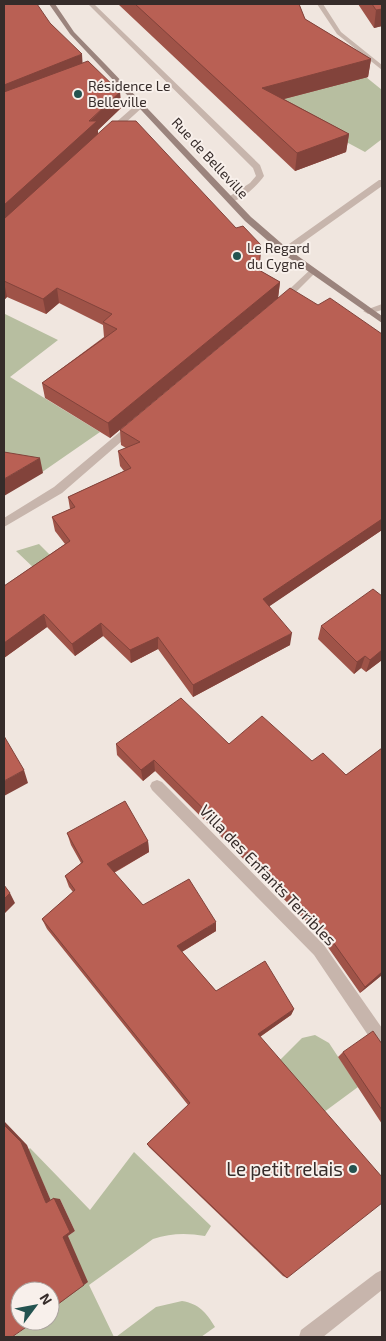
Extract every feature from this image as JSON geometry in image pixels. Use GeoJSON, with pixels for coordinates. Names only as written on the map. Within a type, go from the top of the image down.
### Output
{"type":"FeatureCollection","features":[{"type":"Feature","properties":{"kind":"main road","name":"Rue de Belleville"},"geometry":{"type":"LineString","coordinates":[[52,4],[99,68],[141,105],[230,200],[285,251],[382,320]]}},
{"type":"Feature","properties":{"kind":"street"},"geometry":{"type":"LineString","coordinates":[[91,4],[257,167],[260,176],[253,186],[230,200]]}},
{"type":"Feature","properties":{"kind":"street"},"geometry":{"type":"LineString","coordinates":[[320,4],[340,33],[382,68]]}},
{"type":"Feature","properties":{"kind":"street"},"geometry":{"type":"LineString","coordinates":[[105,136],[141,105]]}},
{"type":"Feature","properties":{"kind":"street"},"geometry":{"type":"LineString","coordinates":[[285,251],[382,182]]}},
{"type":"Feature","properties":{"kind":"street"},"geometry":{"type":"LineString","coordinates":[[276,306],[312,271]]}},
{"type":"Feature","properties":{"kind":"street"},"geometry":{"type":"LineString","coordinates":[[368,311],[382,308]]}},
{"type":"Feature","properties":{"kind":"street"},"geometry":{"type":"LineString","coordinates":[[4,523],[58,490],[140,419]]}},
{"type":"Feature","properties":{"kind":"street","name":"Villa des Enfants Terribles"},"geometry":{"type":"LineString","coordinates":[[157,786],[319,950],[382,1041]]}},
{"type":"Feature","properties":{"kind":"street"},"geometry":{"type":"LineString","coordinates":[[308,1337],[382,1279]]}},
{"type":"Feature","properties":{"kind":"green space"},"geometry":{"type":"Polygon","coordinates":[[[366,77],[382,90],[382,139],[365,152],[298,116],[280,100],[366,77]]]}},
{"type":"Feature","properties":{"kind":"green space"},"geometry":{"type":"Polygon","coordinates":[[[5,314],[58,340],[10,377],[100,432],[35,477],[4,453],[5,314]]]}},
{"type":"Feature","properties":{"kind":"green space"},"geometry":{"type":"Polygon","coordinates":[[[39,544],[59,564],[56,589],[16,551],[39,544]]]}},
{"type":"Feature","properties":{"kind":"green space"},"geometry":{"type":"Polygon","coordinates":[[[315,1035],[329,1043],[358,1087],[320,1115],[276,1064],[302,1038],[315,1035]]]}},
{"type":"Feature","properties":{"kind":"green space"},"geometry":{"type":"Polygon","coordinates":[[[30,1148],[90,1210],[134,1152],[211,1226],[205,1236],[179,1234],[153,1239],[89,1285],[114,1337],[13,1337],[21,1331],[60,1331],[60,1281],[57,1281],[68,1236],[75,1231],[60,1199],[52,1203],[28,1150],[30,1148]]]}},
{"type":"Feature","properties":{"kind":"green space"},"geometry":{"type":"Polygon","coordinates":[[[182,1301],[193,1304],[202,1310],[215,1327],[201,1337],[116,1337],[156,1307],[182,1301]]]}},
{"type":"Feature","properties":{"kind":"building"},"geometry":{"type":"Polygon","coordinates":[[[4,4],[37,4],[50,23],[82,54],[4,85],[4,4]]]}},
{"type":"Feature","properties":{"kind":"building"},"geometry":{"type":"Polygon","coordinates":[[[135,4],[299,4],[305,19],[371,59],[262,88],[349,134],[297,153],[135,4]]]}},
{"type":"Feature","properties":{"kind":"building"},"geometry":{"type":"Polygon","coordinates":[[[372,4],[382,4],[382,9],[376,10],[372,4]]]}},
{"type":"Feature","properties":{"kind":"building"},"geometry":{"type":"Polygon","coordinates":[[[88,61],[120,92],[89,121],[97,121],[4,205],[4,92],[88,61]]]}},
{"type":"Feature","properties":{"kind":"building"},"geometry":{"type":"Polygon","coordinates":[[[112,121],[136,121],[236,228],[243,226],[261,245],[259,270],[280,282],[108,423],[42,383],[117,329],[103,322],[112,314],[57,288],[43,299],[4,281],[4,218],[112,121]]]}},
{"type":"Feature","properties":{"kind":"building"},"geometry":{"type":"Polygon","coordinates":[[[290,288],[318,305],[330,298],[382,334],[382,519],[263,599],[292,633],[193,685],[158,637],[130,650],[101,623],[72,644],[44,614],[4,643],[4,586],[70,541],[52,517],[75,507],[68,497],[131,468],[118,451],[140,442],[120,430],[290,288]]]}},
{"type":"Feature","properties":{"kind":"building"},"geometry":{"type":"Polygon","coordinates":[[[4,452],[40,458],[4,479],[4,452]]]}},
{"type":"Feature","properties":{"kind":"building"},"geometry":{"type":"Polygon","coordinates":[[[373,589],[382,596],[382,650],[370,660],[365,656],[357,662],[321,626],[373,589]]]}},
{"type":"Feature","properties":{"kind":"building"},"geometry":{"type":"Polygon","coordinates":[[[181,698],[229,744],[262,716],[312,761],[323,753],[346,775],[382,748],[382,972],[365,987],[321,925],[154,760],[141,770],[116,744],[181,698]]]}},
{"type":"Feature","properties":{"kind":"building"},"geometry":{"type":"Polygon","coordinates":[[[4,736],[24,770],[4,781],[4,736]]]}},
{"type":"Feature","properties":{"kind":"building"},"geometry":{"type":"Polygon","coordinates":[[[125,801],[148,841],[107,864],[143,905],[189,879],[216,922],[177,946],[216,991],[265,961],[294,1009],[258,1034],[382,1177],[382,1203],[287,1278],[147,1144],[190,1103],[42,919],[75,890],[65,876],[83,862],[67,833],[125,801]]]}},
{"type":"Feature","properties":{"kind":"building"},"geometry":{"type":"Polygon","coordinates":[[[4,885],[10,893],[4,899],[4,885]]]}},
{"type":"Feature","properties":{"kind":"building"},"geometry":{"type":"Polygon","coordinates":[[[373,1031],[382,1044],[382,1110],[343,1052],[373,1031]]]}},
{"type":"Feature","properties":{"kind":"building"},"geometry":{"type":"Polygon","coordinates":[[[4,1125],[21,1142],[46,1203],[54,1198],[70,1232],[63,1237],[84,1285],[60,1303],[60,1281],[10,1281],[10,1331],[21,1331],[12,1337],[4,1337],[4,1125]]]}},
{"type":"Feature","properties":{"kind":"place","name":"Résidence Le Belleville"},"geometry":{"type":"Point","coordinates":[78,94]}},
{"type":"Feature","properties":{"kind":"place","name":"Le Regard du Cygne"},"geometry":{"type":"Point","coordinates":[237,256]}},
{"type":"Feature","properties":{"kind":"place","name":"Le petit relais"},"geometry":{"type":"Point","coordinates":[353,1169]}}]}
